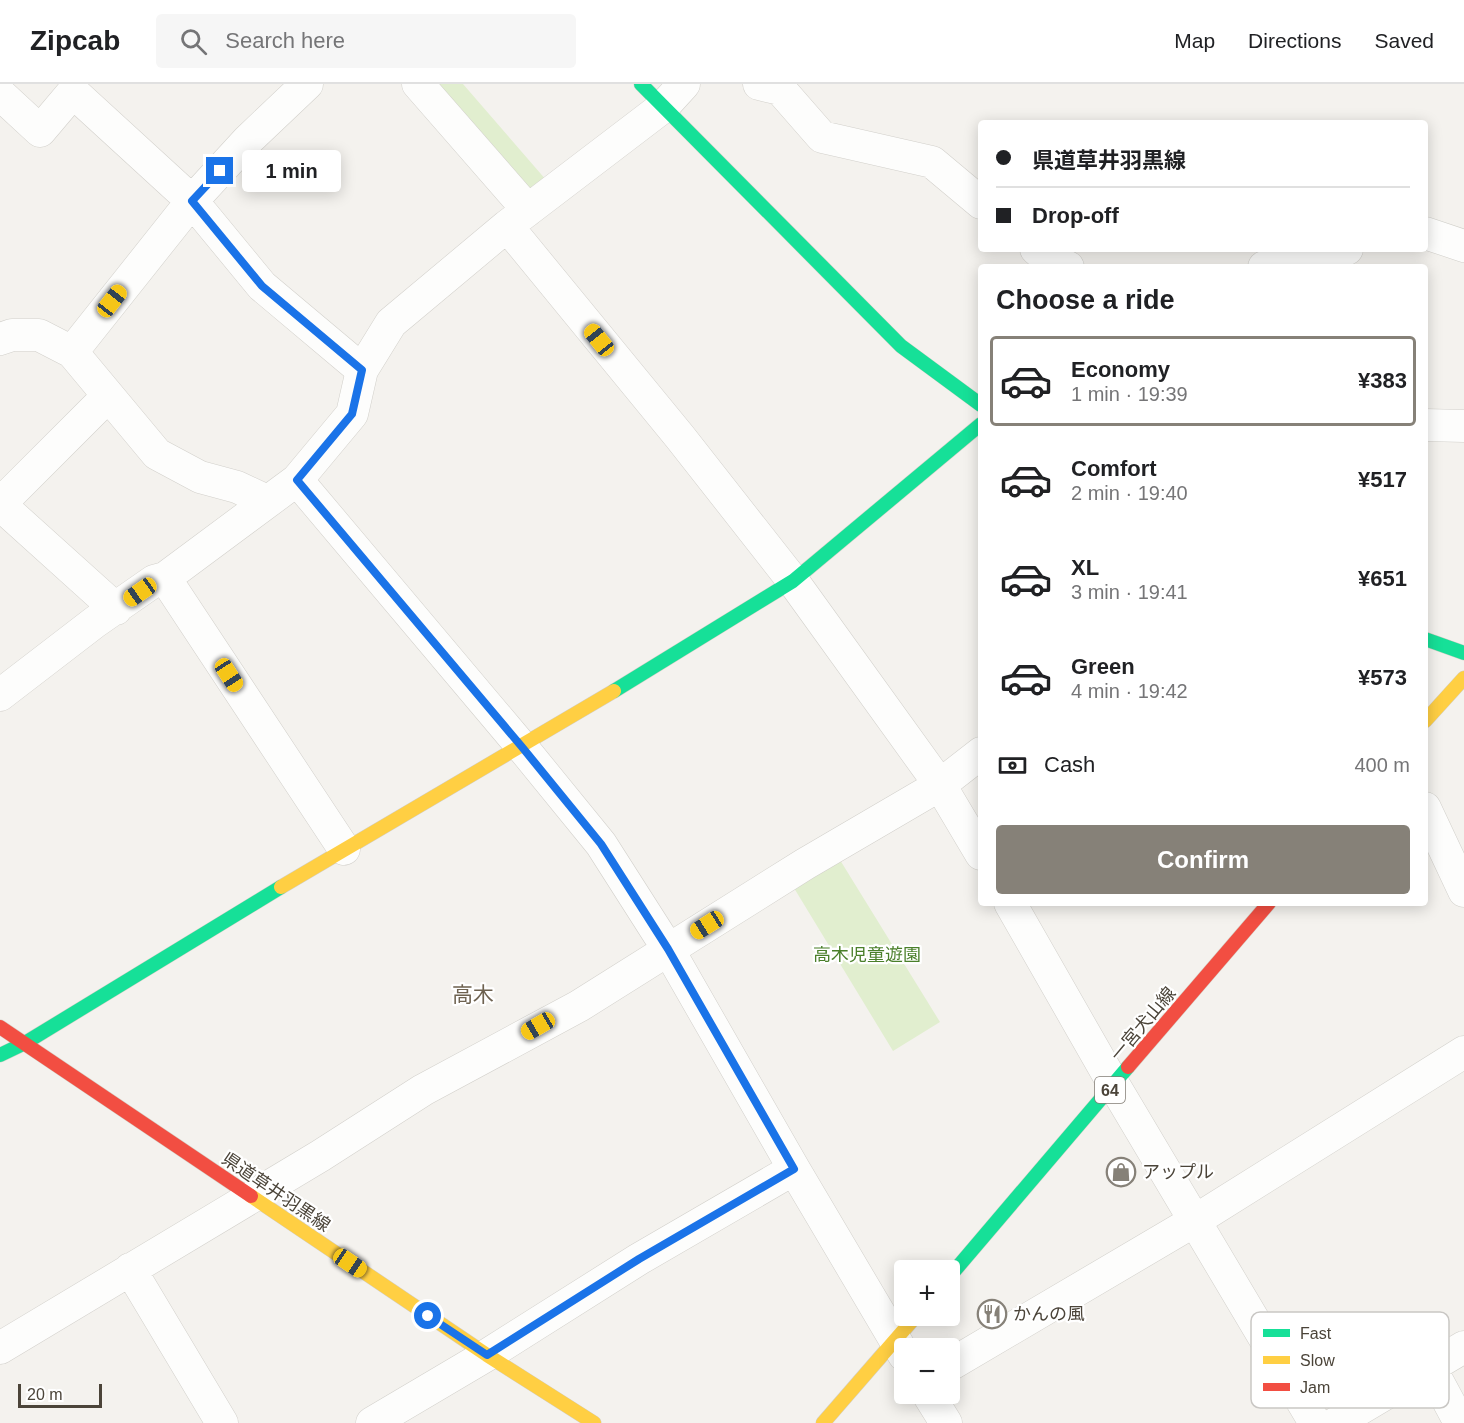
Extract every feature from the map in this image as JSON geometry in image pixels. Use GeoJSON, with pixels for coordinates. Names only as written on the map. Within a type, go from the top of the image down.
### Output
{"type":"FeatureCollection","features":[{"type":"Feature","properties":{"kind":"street"},"geometry":{"type":"LineString","coordinates":[[72,352],[192,201],[248,140],[307,84]]}},
{"type":"Feature","properties":{"kind":"street"},"geometry":{"type":"LineString","coordinates":[[418,84],[680,437],[793,581],[940,785],[978,849]]}},
{"type":"Feature","properties":{"kind":"street"},"geometry":{"type":"LineString","coordinates":[[641,84],[901,346],[978,403]]}},
{"type":"Feature","properties":{"kind":"street"},"geometry":{"type":"LineString","coordinates":[[0,695],[95,622],[154,581],[165,578],[297,480],[352,414],[362,370],[391,323],[518,218],[663,107],[684,84]]}},
{"type":"Feature","properties":{"kind":"street"},"geometry":{"type":"LineString","coordinates":[[759,84],[780,89],[822,136],[932,162],[978,200]]}},
{"type":"Feature","properties":{"kind":"street"},"geometry":{"type":"LineString","coordinates":[[0,94],[40,131],[72,92],[192,201],[262,286],[362,370]]}},
{"type":"Feature","properties":{"kind":"street"},"geometry":{"type":"LineString","coordinates":[[1428,234],[1464,246]]}},
{"type":"Feature","properties":{"kind":"street"},"geometry":{"type":"LineString","coordinates":[[1040,252],[1054,264]]}},
{"type":"Feature","properties":{"kind":"street"},"geometry":{"type":"LineString","coordinates":[[1278,264],[1333,252]]}},
{"type":"Feature","properties":{"kind":"street"},"geometry":{"type":"LineString","coordinates":[[0,339],[12,335],[39,335],[72,352],[157,454],[200,477],[237,487],[267,501]]}},
{"type":"Feature","properties":{"kind":"street"},"geometry":{"type":"LineString","coordinates":[[108,396],[4,499],[4,509],[116,609]]}},
{"type":"Feature","properties":{"kind":"street"},"geometry":{"type":"LineString","coordinates":[[1428,425],[1464,426]]}},
{"type":"Feature","properties":{"kind":"street"},"geometry":{"type":"LineString","coordinates":[[6,1037],[344,849],[522,747],[701,639],[793,581],[978,427]]}},
{"type":"Feature","properties":{"kind":"street"},"geometry":{"type":"LineString","coordinates":[[297,480],[601,844],[668,949],[794,1169],[895,1338]]}},
{"type":"Feature","properties":{"kind":"street"},"geometry":{"type":"LineString","coordinates":[[165,578],[344,849]]}},
{"type":"Feature","properties":{"kind":"street"},"geometry":{"type":"LineString","coordinates":[[1428,640],[1464,653]]}},
{"type":"Feature","properties":{"kind":"street"},"geometry":{"type":"LineString","coordinates":[[1428,718],[1464,678]]}},
{"type":"Feature","properties":{"kind":"street"},"geometry":{"type":"LineString","coordinates":[[0,1348],[252,1198],[423,1090],[579,1005],[805,864],[940,785],[978,755]]}},
{"type":"Feature","properties":{"kind":"street"},"geometry":{"type":"LineString","coordinates":[[1428,814],[1464,891]]}},
{"type":"Feature","properties":{"kind":"street"},"geometry":{"type":"LineString","coordinates":[[1012,906],[1114,1085],[1251,1313]]}},
{"type":"Feature","properties":{"kind":"street","name":"一宮犬山線"},"geometry":{"type":"LineString","coordinates":[[960,1264],[1266,906]]}},
{"type":"Feature","properties":{"kind":"street","name":"県道草井羽黒線"},"geometry":{"type":"LineString","coordinates":[[6,1037],[487,1355],[594,1423]]}},
{"type":"Feature","properties":{"kind":"street"},"geometry":{"type":"LineString","coordinates":[[960,1359],[1196,1220],[1464,1052]]}},
{"type":"Feature","properties":{"kind":"street"},"geometry":{"type":"LineString","coordinates":[[372,1423],[487,1355],[639,1259],[794,1169]]}},
{"type":"Feature","properties":{"kind":"street"},"geometry":{"type":"LineString","coordinates":[[130,1269],[222,1423]]}},
{"type":"Feature","properties":{"kind":"street"},"geometry":{"type":"LineString","coordinates":[[1449,1356],[1464,1347]]}},
{"type":"Feature","properties":{"kind":"street"},"geometry":{"type":"LineString","coordinates":[[823,1423],[894,1353]]}},
{"type":"Feature","properties":{"kind":"street"},"geometry":{"type":"LineString","coordinates":[[1449,1402],[1460,1423]]}},
{"type":"Feature","properties":{"kind":"street"},"geometry":{"type":"LineString","coordinates":[[934,1404],[946,1423]]}},
{"type":"Feature","properties":{"kind":"street"},"geometry":{"type":"LineString","coordinates":[[1307,1408],[1316,1423]]}},
{"type":"Feature","properties":{"kind":"street"},"geometry":{"type":"LineString","coordinates":[[1336,1423],[1361,1408]]}},
{"type":"Feature","properties":{"kind":"green space"},"geometry":{"type":"Polygon","coordinates":[[[427,84],[463,84],[547,181],[528,199],[427,84]]]}},
{"type":"Feature","properties":{"kind":"green space","name":"高木児童遊園"},"geometry":{"type":"Polygon","coordinates":[[[840,860],[940,1022],[893,1051],[794,888],[840,860]]]}},
{"type":"Feature","properties":{"kind":"traffic: fast"},"geometry":{"type":"LineString","coordinates":[[641,84],[901,346],[978,403]]}},
{"type":"Feature","properties":{"kind":"traffic: fast"},"geometry":{"type":"LineString","coordinates":[[614,691],[793,581],[978,427]]}},
{"type":"Feature","properties":{"kind":"traffic: fast"},"geometry":{"type":"LineString","coordinates":[[1428,640],[1464,653]]}},
{"type":"Feature","properties":{"kind":"traffic: fast"},"geometry":{"type":"LineString","coordinates":[[0,1055],[25,1043],[281,887]]}},
{"type":"Feature","properties":{"kind":"traffic: fast"},"geometry":{"type":"LineString","coordinates":[[960,1264],[1128,1067]]}},
{"type":"Feature","properties":{"kind":"traffic: slow"},"geometry":{"type":"LineString","coordinates":[[1428,718],[1464,678]]}},
{"type":"Feature","properties":{"kind":"traffic: slow"},"geometry":{"type":"LineString","coordinates":[[281,887],[614,691]]}},
{"type":"Feature","properties":{"kind":"traffic: slow"},"geometry":{"type":"LineString","coordinates":[[251,1196],[487,1355],[594,1423]]}},
{"type":"Feature","properties":{"kind":"traffic: slow"},"geometry":{"type":"LineString","coordinates":[[823,1423],[907,1326]]}},
{"type":"Feature","properties":{"kind":"traffic: jam"},"geometry":{"type":"LineString","coordinates":[[1128,1067],[1266,906]]}},
{"type":"Feature","properties":{"kind":"traffic: jam"},"geometry":{"type":"LineString","coordinates":[[0,1027],[251,1196]]}},
{"type":"Feature","properties":{"kind":"place","name":"アップル"},"geometry":{"type":"Point","coordinates":[1121,1172]}},
{"type":"Feature","properties":{"kind":"place","name":"かんの風"},"geometry":{"type":"Point","coordinates":[992,1314]}},
{"type":"Feature","properties":{"kind":"district","name":"高木"},"geometry":{"type":"Point","coordinates":[473,995]}},
{"type":"Feature","properties":{"kind":"route"},"geometry":{"type":"LineString","coordinates":[[220,171],[192,201],[262,286],[362,370],[352,414],[297,480],[601,844],[668,949],[794,1169],[639,1259],[487,1355],[428,1316]]}}]}
